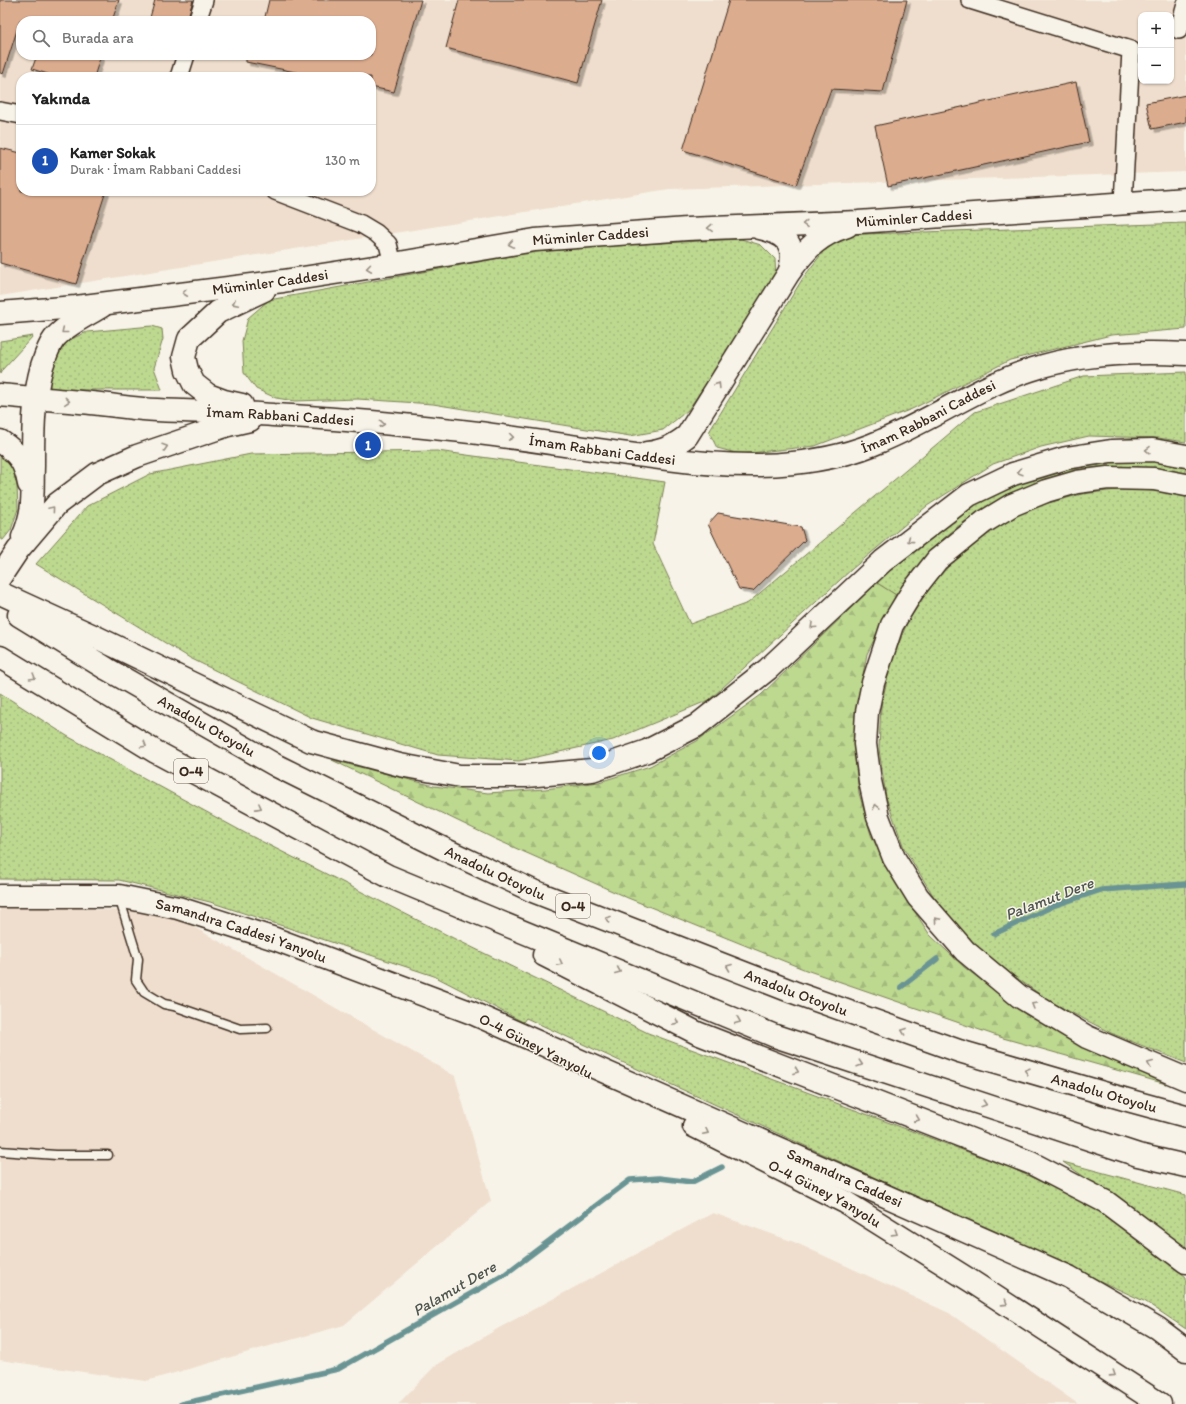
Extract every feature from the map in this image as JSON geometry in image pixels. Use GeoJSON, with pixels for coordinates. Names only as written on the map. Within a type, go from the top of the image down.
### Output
{"type":"FeatureCollection","features":[{"type":"Feature","properties":{"kind":"main road","name":"Müminler Caddesi"},"geometry":{"type":"LineString","coordinates":[[0,313],[76,307],[283,281],[535,240],[622,233],[858,222],[1186,199]]}},
{"type":"Feature","properties":{"kind":"main road"},"geometry":{"type":"LineString","coordinates":[[626,454],[657,452],[675,446],[687,436],[790,271],[804,252],[819,239],[833,230],[858,222]]}},
{"type":"Feature","properties":{"kind":"main road"},"geometry":{"type":"LineString","coordinates":[[749,226],[775,231],[786,240],[791,248],[792,254],[790,271]]}},
{"type":"Feature","properties":{"kind":"main road"},"geometry":{"type":"LineString","coordinates":[[274,415],[208,395],[194,384],[187,370],[184,357],[189,339],[218,312],[283,281]]}},
{"type":"Feature","properties":{"kind":"main road"},"geometry":{"type":"LineString","coordinates":[[18,550],[30,522],[36,399],[38,382],[46,354],[55,338],[68,327],[108,302]]}},
{"type":"Feature","properties":{"kind":"main road","name":"İmam Rabbani Caddesi"},"geometry":{"type":"LineString","coordinates":[[0,394],[36,399],[155,410],[274,415],[444,429],[703,463],[776,465],[811,461],[848,453],[881,441],[1003,381],[1029,370],[1083,357],[1142,352],[1186,354]]}},
{"type":"Feature","properties":{"kind":"main road"},"geometry":{"type":"LineString","coordinates":[[0,577],[18,550],[57,504],[97,474],[137,456],[228,425],[274,415]]}},
{"type":"Feature","properties":{"kind":"main road"},"geometry":{"type":"LineString","coordinates":[[697,418],[696,436],[700,450],[711,458],[740,465]]}},
{"type":"Feature","properties":{"kind":"main road"},"geometry":{"type":"LineString","coordinates":[[0,441],[13,450],[26,468],[32,504]]}},
{"type":"Feature","properties":{"kind":"main road"},"geometry":{"type":"LineString","coordinates":[[0,593],[98,638],[311,741],[400,765],[460,776],[526,776],[592,770],[647,751],[696,726],[768,669],[883,561],[969,496],[1013,474],[1066,458],[1118,450],[1153,450],[1186,456]]}},
{"type":"Feature","properties":{"kind":"main road"},"geometry":{"type":"LineString","coordinates":[[1186,485],[1154,479],[1108,478],[1076,482],[1046,491],[1019,502],[984,522],[937,560],[912,592],[892,625],[873,683],[867,712],[865,744],[870,781],[878,817],[894,858],[918,897],[965,951],[1019,996],[1087,1037],[1186,1079]]}},
{"type":"Feature","properties":{"kind":"main road","name":"Anadolu Otoyolu"},"geometry":{"type":"LineString","coordinates":[[0,603],[113,672],[277,766],[442,848],[533,891],[793,992],[959,1051],[1186,1116]]}},
{"type":"Feature","properties":{"kind":"main road","name":"O-4"},"geometry":{"type":"LineString","coordinates":[[0,657],[156,752],[388,876],[775,1036],[1138,1154],[1186,1166]]}},
{"type":"Feature","properties":{"kind":"main road"},"geometry":{"type":"LineString","coordinates":[[388,876],[697,1033],[1031,1163],[1106,1202],[1186,1262]]}},
{"type":"Feature","properties":{"kind":"main road","name":"Samandıra Caddesi Yanyolu"},"geometry":{"type":"LineString","coordinates":[[0,896],[119,896],[178,908],[275,939],[472,1013]]}},
{"type":"Feature","properties":{"kind":"main road","name":"Samandıra Caddesi"},"geometry":{"type":"LineString","coordinates":[[472,1013],[1069,1277],[1157,1328],[1186,1350]]}},
{"type":"Feature","properties":{"kind":"main road","name":"O-4 Güney Yanyolu"},"geometry":{"type":"LineString","coordinates":[[472,1013],[845,1202],[971,1281],[1160,1404]]}},
{"type":"Feature","properties":{"kind":"street"},"geometry":{"type":"LineString","coordinates":[[199,16],[204,0]]}},
{"type":"Feature","properties":{"kind":"street"},"geometry":{"type":"LineString","coordinates":[[970,0],[1136,48],[1123,203]]}},
{"type":"Feature","properties":{"kind":"street"},"geometry":{"type":"LineString","coordinates":[[1179,29],[1186,4]]}},
{"type":"Feature","properties":{"kind":"street"},"geometry":{"type":"LineString","coordinates":[[181,72],[184,60]]}},
{"type":"Feature","properties":{"kind":"street"},"geometry":{"type":"LineString","coordinates":[[0,111],[16,114]]}},
{"type":"Feature","properties":{"kind":"street"},"geometry":{"type":"LineString","coordinates":[[288,196],[361,224],[376,233],[388,244],[393,264]]}},
{"type":"Feature","properties":{"kind":"lane"},"geometry":{"type":"LineString","coordinates":[[119,896],[138,959],[136,980],[144,992],[164,1004],[240,1028],[267,1028]]}},
{"type":"Feature","properties":{"kind":"lane"},"geometry":{"type":"LineString","coordinates":[[0,1151],[56,1155],[108,1156]]}},
{"type":"Feature","properties":{"kind":"shaded area"},"geometry":{"type":"Polygon","coordinates":[[[0,0],[1186,0],[1186,172],[669,189],[0,296],[0,0]]]}},
{"type":"Feature","properties":{"kind":"shaded area"},"geometry":{"type":"Polygon","coordinates":[[[29,905],[171,914],[455,1076],[491,1201],[344,1325],[146,1381],[0,1360],[0,906],[29,905]]]}},
{"type":"Feature","properties":{"kind":"shaded area"},"geometry":{"type":"Polygon","coordinates":[[[713,1213],[794,1242],[949,1313],[1078,1404],[398,1404],[435,1366],[499,1328],[713,1213]]]}},
{"type":"Feature","properties":{"kind":"green space"},"geometry":{"type":"Polygon","coordinates":[[[1186,223],[1186,329],[1111,335],[1010,360],[912,409],[815,446],[740,454],[717,448],[709,432],[803,278],[836,235],[1186,223]]]}},
{"type":"Feature","properties":{"kind":"green space"},"geometry":{"type":"Polygon","coordinates":[[[741,239],[761,245],[775,259],[776,280],[688,410],[663,430],[630,436],[433,404],[358,399],[295,401],[276,398],[256,389],[244,373],[242,341],[248,318],[269,300],[533,252],[621,245],[741,239]]]}},
{"type":"Feature","properties":{"kind":"green space"},"geometry":{"type":"Polygon","coordinates":[[[152,326],[162,329],[163,339],[154,368],[162,390],[45,390],[51,358],[62,343],[87,332],[152,326]]]}},
{"type":"Feature","properties":{"kind":"green space"},"geometry":{"type":"Polygon","coordinates":[[[33,336],[2,370],[0,374],[0,341],[33,336]]]}},
{"type":"Feature","properties":{"kind":"green space"},"geometry":{"type":"Polygon","coordinates":[[[1186,372],[1186,442],[1158,438],[1089,436],[1041,447],[993,464],[927,506],[852,569],[709,700],[613,740],[519,761],[438,755],[312,718],[190,658],[36,564],[87,506],[150,474],[251,454],[437,451],[665,482],[653,544],[690,624],[748,603],[975,412],[1084,376],[1186,372]]]}},
{"type":"Feature","properties":{"kind":"green space"},"geometry":{"type":"Polygon","coordinates":[[[0,455],[11,463],[17,486],[18,509],[11,530],[3,540],[0,539],[0,455]]]}},
{"type":"Feature","properties":{"kind":"green space"},"geometry":{"type":"Polygon","coordinates":[[[1126,459],[1162,461],[1186,467],[1186,474],[1140,467],[1118,466],[1079,471],[1038,483],[995,502],[981,510],[955,529],[930,552],[896,595],[877,583],[902,558],[961,513],[996,492],[1063,467],[1126,459]]]}},
{"type":"Feature","properties":{"kind":"green space"},"geometry":{"type":"Polygon","coordinates":[[[1125,489],[1171,492],[1186,497],[1186,1063],[1113,1034],[1051,1002],[1001,967],[964,935],[934,897],[904,848],[886,797],[879,749],[881,706],[891,663],[907,623],[933,583],[965,549],[997,525],[1037,506],[1082,494],[1125,489]]]}},
{"type":"Feature","properties":{"kind":"green space"},"geometry":{"type":"Polygon","coordinates":[[[877,583],[896,595],[867,654],[856,709],[854,749],[859,793],[871,835],[892,877],[930,935],[964,967],[1025,1014],[1093,1050],[1166,1084],[1003,1038],[806,970],[628,898],[495,839],[332,760],[434,786],[488,793],[545,789],[599,782],[650,766],[697,741],[761,695],[877,583]]]}},
{"type":"Feature","properties":{"kind":"green space"},"geometry":{"type":"Polygon","coordinates":[[[0,693],[67,736],[245,833],[457,940],[648,1033],[1011,1168],[1086,1202],[1144,1242],[1186,1277],[1186,1329],[1146,1302],[526,1018],[523,1022],[434,976],[210,902],[119,880],[0,879],[0,693]]]}},
{"type":"Feature","properties":{"kind":"green space"},"geometry":{"type":"Polygon","coordinates":[[[1063,1162],[1186,1195],[1186,1248],[1063,1162]]]}},
{"type":"Feature","properties":{"kind":"building"},"geometry":{"type":"Polygon","coordinates":[[[0,0],[119,0],[114,16],[16,16],[16,33],[3,74],[0,73],[0,0]]]}},
{"type":"Feature","properties":{"kind":"building"},"geometry":{"type":"Polygon","coordinates":[[[155,0],[193,0],[188,16],[150,16],[155,0]]]}},
{"type":"Feature","properties":{"kind":"building"},"geometry":{"type":"Polygon","coordinates":[[[269,0],[421,0],[394,92],[376,88],[376,72],[295,72],[246,62],[246,60],[376,60],[376,16],[265,16],[269,0]]]}},
{"type":"Feature","properties":{"kind":"building"},"geometry":{"type":"Polygon","coordinates":[[[459,0],[602,0],[578,83],[446,48],[459,0]]]}},
{"type":"Feature","properties":{"kind":"building"},"geometry":{"type":"Polygon","coordinates":[[[729,0],[907,0],[883,92],[831,89],[796,185],[683,150],[729,0]]]}},
{"type":"Feature","properties":{"kind":"building"},"geometry":{"type":"Polygon","coordinates":[[[35,60],[99,60],[96,72],[41,72],[32,69],[35,60]]]}},
{"type":"Feature","properties":{"kind":"building"},"geometry":{"type":"Polygon","coordinates":[[[1076,82],[1089,142],[888,186],[875,126],[1076,82]]]}},
{"type":"Feature","properties":{"kind":"building"},"geometry":{"type":"Polygon","coordinates":[[[1186,95],[1186,122],[1152,129],[1146,103],[1186,95]]]}},
{"type":"Feature","properties":{"kind":"building"},"geometry":{"type":"Polygon","coordinates":[[[0,148],[16,152],[16,196],[104,196],[76,284],[0,263],[0,148]]]}},
{"type":"Feature","properties":{"kind":"building"},"geometry":{"type":"Polygon","coordinates":[[[718,513],[801,527],[805,540],[753,591],[739,589],[708,524],[718,513]]]}},
{"type":"Feature","properties":{"kind":"waterway","name":"Palamut Dere"},"geometry":{"type":"LineString","coordinates":[[994,934],[1053,906],[1101,890],[1186,884]]}},
{"type":"Feature","properties":{"kind":"waterway","name":"Palamut Dere"},"geometry":{"type":"LineString","coordinates":[[901,987],[937,959]]}},
{"type":"Feature","properties":{"kind":"waterway","name":"Palamut Dere"},"geometry":{"type":"LineString","coordinates":[[181,1404],[338,1369],[504,1275],[630,1180],[659,1178],[692,1182],[722,1167]]}},
{"type":"Feature","properties":{"kind":"place","name":"Kamer Sokak"},"geometry":{"type":"Point","coordinates":[368,445]}}]}
